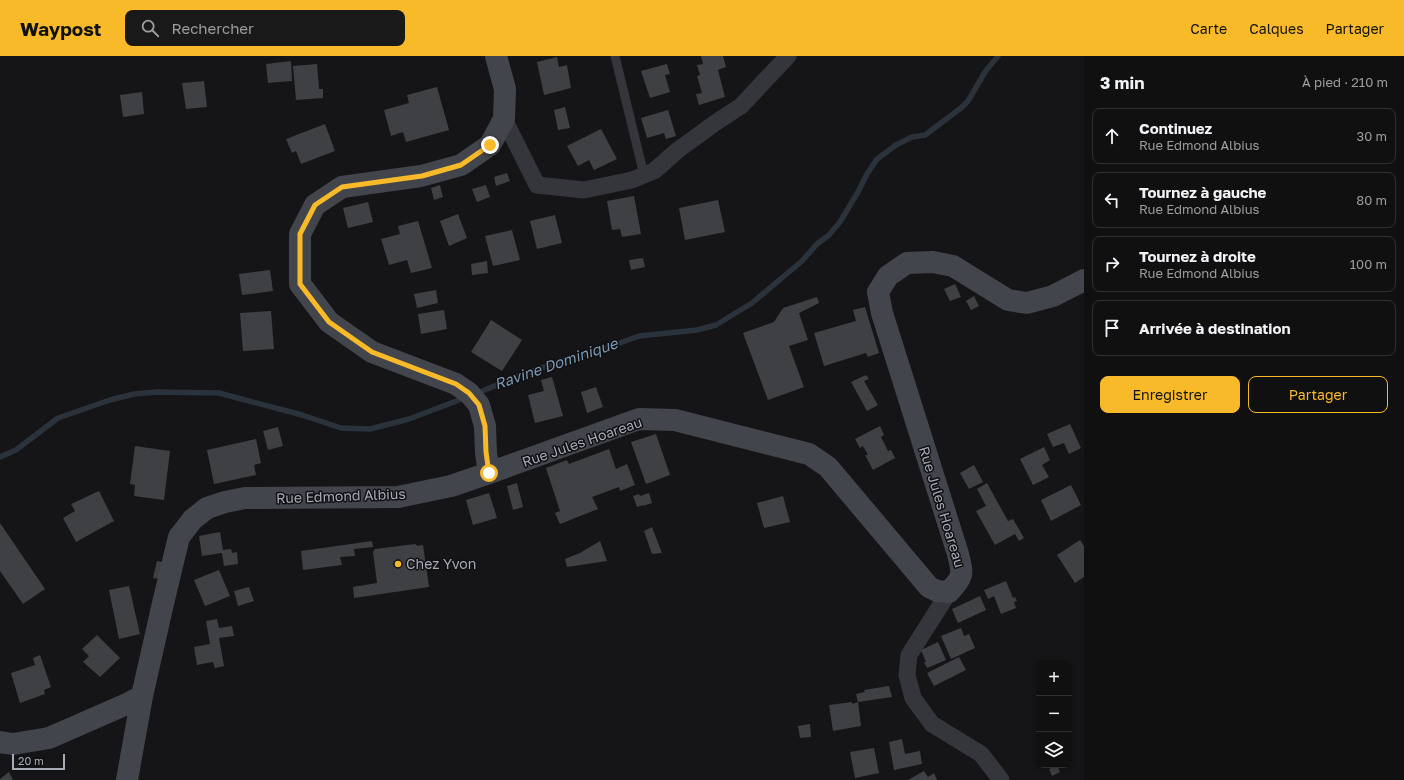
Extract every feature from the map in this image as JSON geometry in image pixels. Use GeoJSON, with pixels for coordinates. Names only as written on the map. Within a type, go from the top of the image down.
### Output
{"type":"FeatureCollection","features":[{"type":"Feature","properties":{"kind":"main road"},"geometry":{"type":"LineString","coordinates":[[488,463],[485,426],[479,405],[469,393],[456,384],[372,352],[329,322],[300,284],[300,234],[315,205],[342,187],[422,176],[461,165],[490,145],[504,119],[505,89],[496,56]]}},
{"type":"Feature","properties":{"kind":"main road","name":"Rue Jules Hoareau"},"geometry":{"type":"LineString","coordinates":[[488,463],[639,419],[675,420],[809,454],[828,467],[929,587],[948,592],[958,581],[962,572],[882,313],[878,292],[888,276],[907,263],[933,262],[953,266],[1008,300],[1027,303],[1053,296],[1084,280]]}},
{"type":"Feature","properties":{"kind":"main road","name":"Rue Edmond Albius"},"geometry":{"type":"LineString","coordinates":[[127,780],[142,696],[179,537],[193,519],[207,508],[225,502],[245,498],[398,497],[451,486],[488,463]]}},
{"type":"Feature","properties":{"kind":"main road"},"geometry":{"type":"LineString","coordinates":[[0,742],[13,744],[49,738],[142,696]]}},
{"type":"Feature","properties":{"kind":"street"},"geometry":{"type":"LineString","coordinates":[[504,119],[537,185],[584,190],[632,180],[654,171],[678,150],[741,106],[788,56]]}},
{"type":"Feature","properties":{"kind":"street"},"geometry":{"type":"LineString","coordinates":[[948,592],[909,655],[907,675],[908,681],[913,698],[932,724],[981,754],[1001,780]]}},
{"type":"Feature","properties":{"kind":"lane"},"geometry":{"type":"LineString","coordinates":[[615,56],[644,175]]}},
{"type":"Feature","properties":{"kind":"building"},"geometry":{"type":"Polygon","coordinates":[[[701,56],[723,56],[726,67],[718,70],[725,97],[699,105],[696,94],[702,93],[697,76],[700,75],[697,65],[703,64],[701,56]]]}},
{"type":"Feature","properties":{"kind":"building"},"geometry":{"type":"Polygon","coordinates":[[[557,57],[559,67],[567,65],[571,88],[544,95],[537,62],[557,57]]]}},
{"type":"Feature","properties":{"kind":"building"},"geometry":{"type":"Polygon","coordinates":[[[291,61],[292,81],[268,83],[266,64],[291,61]]]}},
{"type":"Feature","properties":{"kind":"building"},"geometry":{"type":"Polygon","coordinates":[[[317,64],[319,89],[323,89],[323,98],[296,100],[293,66],[317,64]]]}},
{"type":"Feature","properties":{"kind":"building"},"geometry":{"type":"Polygon","coordinates":[[[667,64],[670,74],[665,75],[670,92],[650,98],[641,71],[667,64]]]}},
{"type":"Feature","properties":{"kind":"building"},"geometry":{"type":"Polygon","coordinates":[[[204,81],[207,107],[186,109],[182,83],[204,81]]]}},
{"type":"Feature","properties":{"kind":"building"},"geometry":{"type":"Polygon","coordinates":[[[437,87],[449,130],[406,142],[403,132],[391,136],[384,110],[409,103],[407,95],[437,87]]]}},
{"type":"Feature","properties":{"kind":"building"},"geometry":{"type":"Polygon","coordinates":[[[142,92],[144,114],[123,117],[120,95],[142,92]]]}},
{"type":"Feature","properties":{"kind":"building"},"geometry":{"type":"Polygon","coordinates":[[[565,107],[570,128],[558,130],[554,110],[565,107]]]}},
{"type":"Feature","properties":{"kind":"building"},"geometry":{"type":"Polygon","coordinates":[[[668,110],[676,136],[666,139],[664,133],[647,138],[641,118],[668,110]]]}},
{"type":"Feature","properties":{"kind":"building"},"geometry":{"type":"Polygon","coordinates":[[[325,124],[335,151],[301,164],[296,151],[292,153],[286,139],[325,124]]]}},
{"type":"Feature","properties":{"kind":"building"},"geometry":{"type":"Polygon","coordinates":[[[601,129],[617,159],[594,170],[589,160],[578,166],[567,146],[601,129]]]}},
{"type":"Feature","properties":{"kind":"building"},"geometry":{"type":"Polygon","coordinates":[[[507,173],[510,181],[496,186],[494,177],[507,173]]]}},
{"type":"Feature","properties":{"kind":"building"},"geometry":{"type":"Polygon","coordinates":[[[440,185],[443,197],[434,200],[431,188],[440,185]]]}},
{"type":"Feature","properties":{"kind":"building"},"geometry":{"type":"Polygon","coordinates":[[[486,185],[490,197],[477,202],[472,189],[486,185]]]}},
{"type":"Feature","properties":{"kind":"building"},"geometry":{"type":"Polygon","coordinates":[[[634,196],[641,234],[622,237],[620,229],[612,230],[607,201],[634,196]]]}},
{"type":"Feature","properties":{"kind":"building"},"geometry":{"type":"Polygon","coordinates":[[[718,200],[725,232],[685,240],[679,208],[718,200]]]}},
{"type":"Feature","properties":{"kind":"building"},"geometry":{"type":"Polygon","coordinates":[[[368,202],[373,222],[348,228],[343,208],[368,202]]]}},
{"type":"Feature","properties":{"kind":"building"},"geometry":{"type":"Polygon","coordinates":[[[458,214],[467,238],[449,246],[440,221],[458,214]]]}},
{"type":"Feature","properties":{"kind":"building"},"geometry":{"type":"Polygon","coordinates":[[[555,215],[562,243],[537,249],[530,221],[555,215]]]}},
{"type":"Feature","properties":{"kind":"building"},"geometry":{"type":"Polygon","coordinates":[[[418,221],[432,268],[411,273],[407,260],[389,265],[381,239],[400,234],[398,226],[418,221]]]}},
{"type":"Feature","properties":{"kind":"building"},"geometry":{"type":"Polygon","coordinates":[[[512,230],[520,260],[493,266],[485,236],[512,230]]]}},
{"type":"Feature","properties":{"kind":"building"},"geometry":{"type":"Polygon","coordinates":[[[643,258],[645,267],[631,270],[629,260],[643,258]]]}},
{"type":"Feature","properties":{"kind":"building"},"geometry":{"type":"Polygon","coordinates":[[[487,261],[488,273],[472,275],[471,264],[487,261]]]}},
{"type":"Feature","properties":{"kind":"building"},"geometry":{"type":"Polygon","coordinates":[[[270,270],[273,291],[242,295],[239,274],[270,270]]]}},
{"type":"Feature","properties":{"kind":"building"},"geometry":{"type":"Polygon","coordinates":[[[955,284],[961,297],[950,301],[944,289],[955,284]]]}},
{"type":"Feature","properties":{"kind":"building"},"geometry":{"type":"Polygon","coordinates":[[[436,290],[438,303],[417,308],[414,294],[436,290]]]}},
{"type":"Feature","properties":{"kind":"building"},"geometry":{"type":"Polygon","coordinates":[[[974,296],[979,306],[971,310],[966,301],[974,296]]]}},
{"type":"Feature","properties":{"kind":"building"},"geometry":{"type":"Polygon","coordinates":[[[817,297],[819,303],[799,313],[808,340],[789,346],[804,387],[768,400],[743,333],[774,322],[783,308],[817,297]]]}},
{"type":"Feature","properties":{"kind":"building"},"geometry":{"type":"Polygon","coordinates":[[[865,307],[879,353],[868,357],[866,353],[824,366],[814,333],[856,321],[853,310],[865,307]]]}},
{"type":"Feature","properties":{"kind":"building"},"geometry":{"type":"Polygon","coordinates":[[[444,310],[447,329],[421,334],[418,314],[444,310]]]}},
{"type":"Feature","properties":{"kind":"building"},"geometry":{"type":"Polygon","coordinates":[[[271,311],[274,349],[243,351],[240,313],[271,311]]]}},
{"type":"Feature","properties":{"kind":"building"},"geometry":{"type":"Polygon","coordinates":[[[491,320],[522,340],[502,371],[471,352],[491,320]]]}},
{"type":"Feature","properties":{"kind":"building"},"geometry":{"type":"Polygon","coordinates":[[[866,375],[869,379],[864,381],[878,405],[867,411],[851,382],[866,375]]]}},
{"type":"Feature","properties":{"kind":"building"},"geometry":{"type":"Polygon","coordinates":[[[552,377],[563,416],[535,423],[528,395],[544,391],[541,380],[552,377]]]}},
{"type":"Feature","properties":{"kind":"building"},"geometry":{"type":"Polygon","coordinates":[[[596,387],[603,407],[587,413],[581,392],[596,387]]]}},
{"type":"Feature","properties":{"kind":"building"},"geometry":{"type":"Polygon","coordinates":[[[1070,424],[1081,448],[1069,454],[1064,443],[1053,447],[1047,434],[1070,424]]]}},
{"type":"Feature","properties":{"kind":"building"},"geometry":{"type":"Polygon","coordinates":[[[880,426],[884,435],[881,437],[888,451],[891,450],[895,458],[873,470],[865,455],[868,455],[863,446],[860,448],[855,439],[880,426]]]}},
{"type":"Feature","properties":{"kind":"building"},"geometry":{"type":"Polygon","coordinates":[[[278,427],[283,446],[268,450],[263,431],[278,427]]]}},
{"type":"Feature","properties":{"kind":"building"},"geometry":{"type":"Polygon","coordinates":[[[656,434],[670,475],[646,484],[631,442],[656,434]]]}},
{"type":"Feature","properties":{"kind":"building"},"geometry":{"type":"Polygon","coordinates":[[[256,439],[261,463],[254,465],[256,475],[214,484],[207,450],[256,439]]]}},
{"type":"Feature","properties":{"kind":"building"},"geometry":{"type":"Polygon","coordinates":[[[135,446],[170,451],[164,500],[134,496],[135,485],[130,484],[135,446]]]}},
{"type":"Feature","properties":{"kind":"building"},"geometry":{"type":"Polygon","coordinates":[[[1044,447],[1050,460],[1042,465],[1049,477],[1033,485],[1020,459],[1044,447]]]}},
{"type":"Feature","properties":{"kind":"building"},"geometry":{"type":"Polygon","coordinates":[[[609,449],[616,469],[627,464],[635,485],[620,491],[619,487],[592,497],[598,509],[560,524],[555,513],[560,511],[546,468],[567,460],[569,464],[609,449]]]}},
{"type":"Feature","properties":{"kind":"building"},"geometry":{"type":"Polygon","coordinates":[[[974,465],[983,482],[969,489],[960,473],[974,465]]]}},
{"type":"Feature","properties":{"kind":"building"},"geometry":{"type":"Polygon","coordinates":[[[517,483],[523,507],[513,510],[507,486],[517,483]]]}},
{"type":"Feature","properties":{"kind":"building"},"geometry":{"type":"Polygon","coordinates":[[[987,483],[1008,521],[1013,519],[1024,538],[1019,541],[1015,534],[995,545],[976,511],[986,506],[977,489],[987,483]]]}},
{"type":"Feature","properties":{"kind":"building"},"geometry":{"type":"Polygon","coordinates":[[[1071,485],[1081,505],[1051,521],[1041,500],[1071,485]]]}},
{"type":"Feature","properties":{"kind":"building"},"geometry":{"type":"Polygon","coordinates":[[[99,491],[114,521],[76,542],[63,518],[75,511],[71,504],[99,491]]]}},
{"type":"Feature","properties":{"kind":"building"},"geometry":{"type":"Polygon","coordinates":[[[489,493],[497,518],[473,525],[466,500],[489,493]]]}},
{"type":"Feature","properties":{"kind":"building"},"geometry":{"type":"Polygon","coordinates":[[[649,493],[652,503],[637,507],[633,496],[639,494],[640,496],[649,493]]]}},
{"type":"Feature","properties":{"kind":"building"},"geometry":{"type":"Polygon","coordinates":[[[783,496],[790,522],[764,528],[757,503],[783,496]]]}},
{"type":"Feature","properties":{"kind":"building"},"geometry":{"type":"Polygon","coordinates":[[[0,523],[45,589],[23,604],[0,571],[0,523]]]}},
{"type":"Feature","properties":{"kind":"building"},"geometry":{"type":"Polygon","coordinates":[[[652,527],[662,553],[652,554],[644,531],[652,527]]]}},
{"type":"Feature","properties":{"kind":"building"},"geometry":{"type":"Polygon","coordinates":[[[220,532],[223,550],[231,549],[232,553],[237,552],[238,564],[224,566],[222,553],[202,556],[199,536],[220,532]]]}},
{"type":"Feature","properties":{"kind":"building"},"geometry":{"type":"Polygon","coordinates":[[[1080,540],[1084,546],[1084,577],[1075,583],[1057,555],[1080,540]]]}},
{"type":"Feature","properties":{"kind":"building"},"geometry":{"type":"Polygon","coordinates":[[[372,541],[373,547],[354,549],[355,556],[340,557],[342,565],[303,570],[301,551],[372,541]]]}},
{"type":"Feature","properties":{"kind":"building"},"geometry":{"type":"Polygon","coordinates":[[[600,541],[607,561],[567,567],[565,559],[580,553],[600,541]]]}},
{"type":"Feature","properties":{"kind":"building"},"geometry":{"type":"Polygon","coordinates":[[[415,544],[418,546],[423,545],[429,587],[354,598],[353,587],[377,583],[373,552],[375,549],[415,544]]]}},
{"type":"Feature","properties":{"kind":"building"},"geometry":{"type":"Polygon","coordinates":[[[157,561],[163,562],[160,579],[153,578],[157,561]]]}},
{"type":"Feature","properties":{"kind":"building"},"geometry":{"type":"Polygon","coordinates":[[[219,570],[230,596],[205,606],[194,580],[219,570]]]}},
{"type":"Feature","properties":{"kind":"building"},"geometry":{"type":"Polygon","coordinates":[[[1006,581],[1013,598],[1015,597],[1017,601],[1014,602],[1016,608],[1001,614],[994,596],[988,599],[984,590],[1006,581]]]}},
{"type":"Feature","properties":{"kind":"building"},"geometry":{"type":"Polygon","coordinates":[[[129,586],[140,634],[119,639],[109,590],[129,586]]]}},
{"type":"Feature","properties":{"kind":"building"},"geometry":{"type":"Polygon","coordinates":[[[249,587],[254,601],[238,606],[234,591],[249,587]]]}},
{"type":"Feature","properties":{"kind":"building"},"geometry":{"type":"Polygon","coordinates":[[[980,596],[986,610],[958,623],[952,609],[980,596]]]}},
{"type":"Feature","properties":{"kind":"building"},"geometry":{"type":"Polygon","coordinates":[[[217,619],[219,628],[232,626],[234,636],[219,638],[224,666],[215,668],[213,662],[197,665],[194,647],[210,644],[206,621],[217,619]]]}},
{"type":"Feature","properties":{"kind":"building"},"geometry":{"type":"Polygon","coordinates":[[[961,628],[964,636],[969,634],[975,648],[951,659],[941,636],[961,628]]]}},
{"type":"Feature","properties":{"kind":"building"},"geometry":{"type":"Polygon","coordinates":[[[97,635],[120,658],[100,677],[83,662],[89,656],[82,649],[97,635]]]}},
{"type":"Feature","properties":{"kind":"building"},"geometry":{"type":"Polygon","coordinates":[[[938,642],[946,660],[927,668],[921,650],[938,642]]]}},
{"type":"Feature","properties":{"kind":"building"},"geometry":{"type":"Polygon","coordinates":[[[40,655],[51,687],[44,690],[45,694],[20,703],[11,673],[35,665],[33,658],[40,655]]]}},
{"type":"Feature","properties":{"kind":"building"},"geometry":{"type":"Polygon","coordinates":[[[959,657],[966,670],[934,686],[927,673],[959,657]]]}},
{"type":"Feature","properties":{"kind":"building"},"geometry":{"type":"Polygon","coordinates":[[[889,686],[892,697],[858,702],[856,694],[865,692],[864,690],[889,686]]]}},
{"type":"Feature","properties":{"kind":"building"},"geometry":{"type":"Polygon","coordinates":[[[852,702],[852,704],[858,702],[861,726],[833,731],[829,705],[852,702]]]}},
{"type":"Feature","properties":{"kind":"building"},"geometry":{"type":"Polygon","coordinates":[[[810,724],[811,737],[800,738],[798,726],[810,724]]]}},
{"type":"Feature","properties":{"kind":"building"},"geometry":{"type":"Polygon","coordinates":[[[902,739],[905,754],[920,751],[922,764],[894,770],[889,742],[902,739]]]}},
{"type":"Feature","properties":{"kind":"building"},"geometry":{"type":"Polygon","coordinates":[[[874,748],[879,773],[855,778],[850,752],[874,748]]]}},
{"type":"Feature","properties":{"kind":"building"},"geometry":{"type":"Polygon","coordinates":[[[1058,768],[1060,772],[1052,776],[1049,769],[1058,768]]]}},
{"type":"Feature","properties":{"kind":"building"},"geometry":{"type":"Polygon","coordinates":[[[924,771],[928,777],[934,773],[937,780],[908,780],[924,771]]]}},
{"type":"Feature","properties":{"kind":"building"},"geometry":{"type":"Polygon","coordinates":[[[9,772],[13,780],[0,780],[0,779],[9,772]]]}},
{"type":"Feature","properties":{"kind":"waterway","name":"Ravine Dominique"},"geometry":{"type":"LineString","coordinates":[[475,394],[521,375],[639,336],[697,330],[716,325],[752,303],[802,261],[817,244],[829,235],[840,222],[877,159],[896,145],[912,137],[925,135],[961,108],[968,101],[985,72],[998,56]]}},
{"type":"Feature","properties":{"kind":"waterway","name":"Ravine Dominique"},"geometry":{"type":"LineString","coordinates":[[0,457],[16,450],[58,418],[110,400],[134,394],[157,392],[219,393],[302,415],[341,428],[370,429],[409,419],[467,397]]}},
{"type":"Feature","properties":{"kind":"place","name":"Chez Yvon"},"geometry":{"type":"Point","coordinates":[398,564]}},
{"type":"Feature","properties":{"kind":"route"},"geometry":{"type":"LineString","coordinates":[[489,473],[486,452],[485,426],[479,405],[469,393],[456,384],[372,352],[329,322],[300,284],[300,234],[315,205],[342,187],[422,176],[461,165],[490,145]]}}]}
